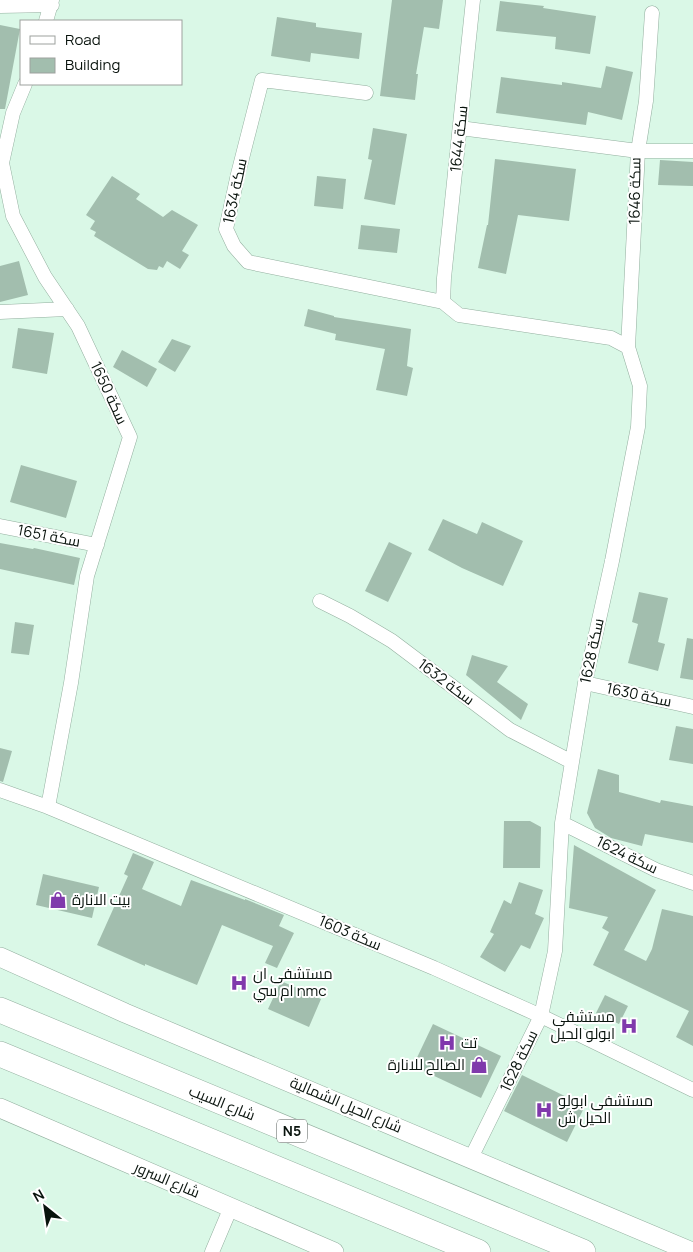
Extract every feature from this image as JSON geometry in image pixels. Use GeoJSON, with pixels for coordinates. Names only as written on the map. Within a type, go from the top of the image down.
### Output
{"type":"FeatureCollection","features":[{"type":"Feature","properties":{"kind":"highway","name":"شارع السيب"},"geometry":{"type":"LineString","coordinates":[[0,1010],[583,1252]]}},
{"type":"Feature","properties":{"kind":"highway"},"geometry":{"type":"LineString","coordinates":[[0,1054],[478,1252]]}},
{"type":"Feature","properties":{"kind":"street","name":"سكة 1644"},"geometry":{"type":"LineString","coordinates":[[443,302],[473,0]]}},
{"type":"Feature","properties":{"kind":"street"},"geometry":{"type":"LineString","coordinates":[[0,6],[52,2],[46,20]]}},
{"type":"Feature","properties":{"kind":"street"},"geometry":{"type":"LineString","coordinates":[[652,13],[646,101],[638,151],[693,151]]}},
{"type":"Feature","properties":{"kind":"street","name":"سكة 1634"},"geometry":{"type":"LineString","coordinates":[[366,93],[262,80],[226,229],[234,246],[248,262],[443,302]]}},
{"type":"Feature","properties":{"kind":"street","name":"سكة 1650"},"geometry":{"type":"LineString","coordinates":[[24,85],[7,113],[2,163],[13,216],[45,276],[78,326],[130,437],[88,576],[71,683],[48,807]]}},
{"type":"Feature","properties":{"kind":"street","name":"سكة 1646"},"geometry":{"type":"LineString","coordinates":[[460,128],[638,151],[628,347]]}},
{"type":"Feature","properties":{"kind":"street"},"geometry":{"type":"LineString","coordinates":[[443,302],[459,314],[611,338],[628,347]]}},
{"type":"Feature","properties":{"kind":"street"},"geometry":{"type":"LineString","coordinates":[[0,312],[67,309]]}},
{"type":"Feature","properties":{"kind":"street","name":"سكة 1628"},"geometry":{"type":"LineString","coordinates":[[471,1158],[541,1016],[555,951],[562,823],[585,684],[612,561],[638,427],[640,386],[628,347]]}},
{"type":"Feature","properties":{"kind":"street","name":"سكة 1651"},"geometry":{"type":"LineString","coordinates":[[0,526],[97,545]]}},
{"type":"Feature","properties":{"kind":"street","name":"سكة 1632"},"geometry":{"type":"LineString","coordinates":[[320,601],[392,641],[510,730],[572,762]]}},
{"type":"Feature","properties":{"kind":"street","name":"سكة 1630"},"geometry":{"type":"LineString","coordinates":[[585,684],[693,707]]}},
{"type":"Feature","properties":{"kind":"street","name":"سكة 1603"},"geometry":{"type":"LineString","coordinates":[[0,790],[48,807],[434,968],[541,1016],[693,1090]]}},
{"type":"Feature","properties":{"kind":"street","name":"سكة 1624"},"geometry":{"type":"LineString","coordinates":[[562,823],[656,870],[693,883]]}},
{"type":"Feature","properties":{"kind":"street","name":"شارع الحيل الشمالية"},"geometry":{"type":"LineString","coordinates":[[0,957],[126,1013],[692,1252]]}},
{"type":"Feature","properties":{"kind":"street","name":"شارع السرور"},"geometry":{"type":"LineString","coordinates":[[0,1108],[334,1252]]}},
{"type":"Feature","properties":{"kind":"street"},"geometry":{"type":"LineString","coordinates":[[212,1252],[231,1208]]}},
{"type":"Feature","properties":{"kind":"building"},"geometry":{"type":"Polygon","coordinates":[[[392,0],[443,0],[439,29],[424,27],[416,74],[418,74],[415,100],[380,96],[392,0]]]}},
{"type":"Feature","properties":{"kind":"building"},"geometry":{"type":"Polygon","coordinates":[[[500,1],[544,6],[543,8],[596,16],[590,54],[555,49],[556,37],[496,31],[500,1]]]}},
{"type":"Feature","properties":{"kind":"building"},"geometry":{"type":"Polygon","coordinates":[[[277,17],[316,23],[316,27],[362,33],[359,59],[311,53],[310,62],[271,56],[277,17]]]}},
{"type":"Feature","properties":{"kind":"building"},"geometry":{"type":"Polygon","coordinates":[[[0,25],[20,29],[5,109],[0,109],[0,25]]]}},
{"type":"Feature","properties":{"kind":"building"},"geometry":{"type":"Polygon","coordinates":[[[606,66],[633,72],[622,120],[588,112],[586,125],[496,113],[501,77],[562,85],[562,82],[601,88],[606,66]]]}},
{"type":"Feature","properties":{"kind":"building"},"geometry":{"type":"Polygon","coordinates":[[[373,128],[407,134],[395,205],[364,199],[372,160],[368,159],[373,128]]]}},
{"type":"Feature","properties":{"kind":"building"},"geometry":{"type":"Polygon","coordinates":[[[495,159],[576,169],[569,221],[518,215],[506,274],[478,268],[488,225],[495,159]]]}},
{"type":"Feature","properties":{"kind":"building"},"geometry":{"type":"Polygon","coordinates":[[[660,160],[693,162],[693,186],[658,185],[660,160]]]}},
{"type":"Feature","properties":{"kind":"building"},"geometry":{"type":"Polygon","coordinates":[[[112,176],[140,194],[136,199],[163,217],[172,210],[198,225],[182,251],[189,255],[180,269],[167,261],[163,268],[159,266],[157,270],[148,269],[94,236],[96,232],[90,229],[95,221],[86,215],[112,176]]]}},
{"type":"Feature","properties":{"kind":"building"},"geometry":{"type":"Polygon","coordinates":[[[317,176],[346,179],[343,209],[314,206],[317,176]]]}},
{"type":"Feature","properties":{"kind":"building"},"geometry":{"type":"Polygon","coordinates":[[[361,225],[400,229],[397,253],[358,249],[361,225]]]}},
{"type":"Feature","properties":{"kind":"building"},"geometry":{"type":"Polygon","coordinates":[[[19,261],[28,295],[0,302],[0,266],[19,261]]]}},
{"type":"Feature","properties":{"kind":"building"},"geometry":{"type":"Polygon","coordinates":[[[308,309],[334,317],[411,329],[407,366],[413,368],[407,396],[376,390],[385,349],[335,340],[336,334],[304,326],[308,309]]]}},
{"type":"Feature","properties":{"kind":"building"},"geometry":{"type":"Polygon","coordinates":[[[18,328],[54,333],[47,374],[12,368],[18,328]]]}},
{"type":"Feature","properties":{"kind":"building"},"geometry":{"type":"Polygon","coordinates":[[[172,339],[191,346],[175,372],[158,362],[172,339]]]}},
{"type":"Feature","properties":{"kind":"building"},"geometry":{"type":"Polygon","coordinates":[[[122,350],[157,369],[147,387],[113,367],[122,350]]]}},
{"type":"Feature","properties":{"kind":"building"},"geometry":{"type":"Polygon","coordinates":[[[21,465],[77,481],[66,518],[10,502],[21,465]]]}},
{"type":"Feature","properties":{"kind":"building"},"geometry":{"type":"Polygon","coordinates":[[[443,519],[477,534],[482,522],[523,541],[503,586],[462,568],[428,550],[443,519]]]}},
{"type":"Feature","properties":{"kind":"building"},"geometry":{"type":"Polygon","coordinates":[[[389,542],[412,553],[388,602],[365,591],[389,542]]]}},
{"type":"Feature","properties":{"kind":"building"},"geometry":{"type":"Polygon","coordinates":[[[0,543],[80,558],[74,585],[0,569],[0,543]]]}},
{"type":"Feature","properties":{"kind":"building"},"geometry":{"type":"Polygon","coordinates":[[[639,592],[668,598],[658,642],[665,644],[658,671],[628,663],[638,624],[632,622],[639,592]]]}},
{"type":"Feature","properties":{"kind":"building"},"geometry":{"type":"Polygon","coordinates":[[[15,622],[34,625],[29,655],[11,653],[15,622]]]}},
{"type":"Feature","properties":{"kind":"building"},"geometry":{"type":"Polygon","coordinates":[[[687,638],[693,639],[693,680],[680,678],[687,638]]]}},
{"type":"Feature","properties":{"kind":"building"},"geometry":{"type":"Polygon","coordinates":[[[472,655],[508,666],[497,682],[528,704],[521,720],[466,675],[472,655]]]}},
{"type":"Feature","properties":{"kind":"building"},"geometry":{"type":"Polygon","coordinates":[[[676,726],[693,729],[693,764],[669,760],[676,726]]]}},
{"type":"Feature","properties":{"kind":"building"},"geometry":{"type":"Polygon","coordinates":[[[0,748],[12,751],[3,782],[0,781],[0,748]]]}},
{"type":"Feature","properties":{"kind":"building"},"geometry":{"type":"Polygon","coordinates":[[[598,769],[619,775],[619,792],[660,803],[661,800],[693,806],[693,843],[645,834],[642,846],[611,838],[595,828],[587,813],[598,769]]]}},
{"type":"Feature","properties":{"kind":"building"},"geometry":{"type":"Polygon","coordinates":[[[504,821],[530,821],[541,827],[540,868],[503,868],[504,821]]]}},
{"type":"Feature","properties":{"kind":"building"},"geometry":{"type":"Polygon","coordinates":[[[574,845],[656,890],[624,950],[646,961],[652,949],[662,909],[693,916],[693,1046],[676,1037],[689,1011],[593,965],[609,932],[602,928],[608,917],[569,908],[574,845]]]}},
{"type":"Feature","properties":{"kind":"building"},"geometry":{"type":"Polygon","coordinates":[[[133,853],[154,862],[142,889],[181,906],[191,880],[284,915],[279,926],[294,933],[277,968],[265,963],[273,946],[222,925],[197,985],[145,964],[145,966],[97,945],[128,876],[124,874],[133,853]]]}},
{"type":"Feature","properties":{"kind":"building"},"geometry":{"type":"Polygon","coordinates":[[[43,874],[99,887],[92,918],[36,905],[43,874]]]}},
{"type":"Feature","properties":{"kind":"building"},"geometry":{"type":"Polygon","coordinates":[[[519,882],[543,890],[535,914],[544,918],[530,949],[521,945],[505,972],[480,957],[494,934],[490,932],[504,900],[511,904],[519,882]]]}},
{"type":"Feature","properties":{"kind":"building"},"geometry":{"type":"Polygon","coordinates":[[[281,981],[321,999],[309,1027],[268,1009],[281,981]]]}},
{"type":"Feature","properties":{"kind":"building"},"geometry":{"type":"Polygon","coordinates":[[[605,995],[628,1006],[619,1024],[596,1013],[605,995]]]}},
{"type":"Feature","properties":{"kind":"building"},"geometry":{"type":"Polygon","coordinates":[[[433,1024],[501,1056],[481,1098],[413,1066],[433,1024]]]}},
{"type":"Feature","properties":{"kind":"building"},"geometry":{"type":"Polygon","coordinates":[[[522,1075],[585,1106],[567,1142],[504,1111],[522,1075]]]}},
{"type":"Feature","properties":{"kind":"place","name":"بيت الانارة"},"geometry":{"type":"Point","coordinates":[58,900]}},
{"type":"Feature","properties":{"kind":"place","name":"مستشفى ان ام سي nmc"},"geometry":{"type":"Point","coordinates":[239,983]}},
{"type":"Feature","properties":{"kind":"place","name":"مستشفى ابولو الحيل"},"geometry":{"type":"Point","coordinates":[629,1026]}},
{"type":"Feature","properties":{"kind":"place","name":"تت"},"geometry":{"type":"Point","coordinates":[447,1043]}},
{"type":"Feature","properties":{"kind":"place","name":"الصالح للانارة"},"geometry":{"type":"Point","coordinates":[479,1065]}},
{"type":"Feature","properties":{"kind":"place","name":"مستشفى ابولو الحيل ش"},"geometry":{"type":"Point","coordinates":[544,1110]}}]}
